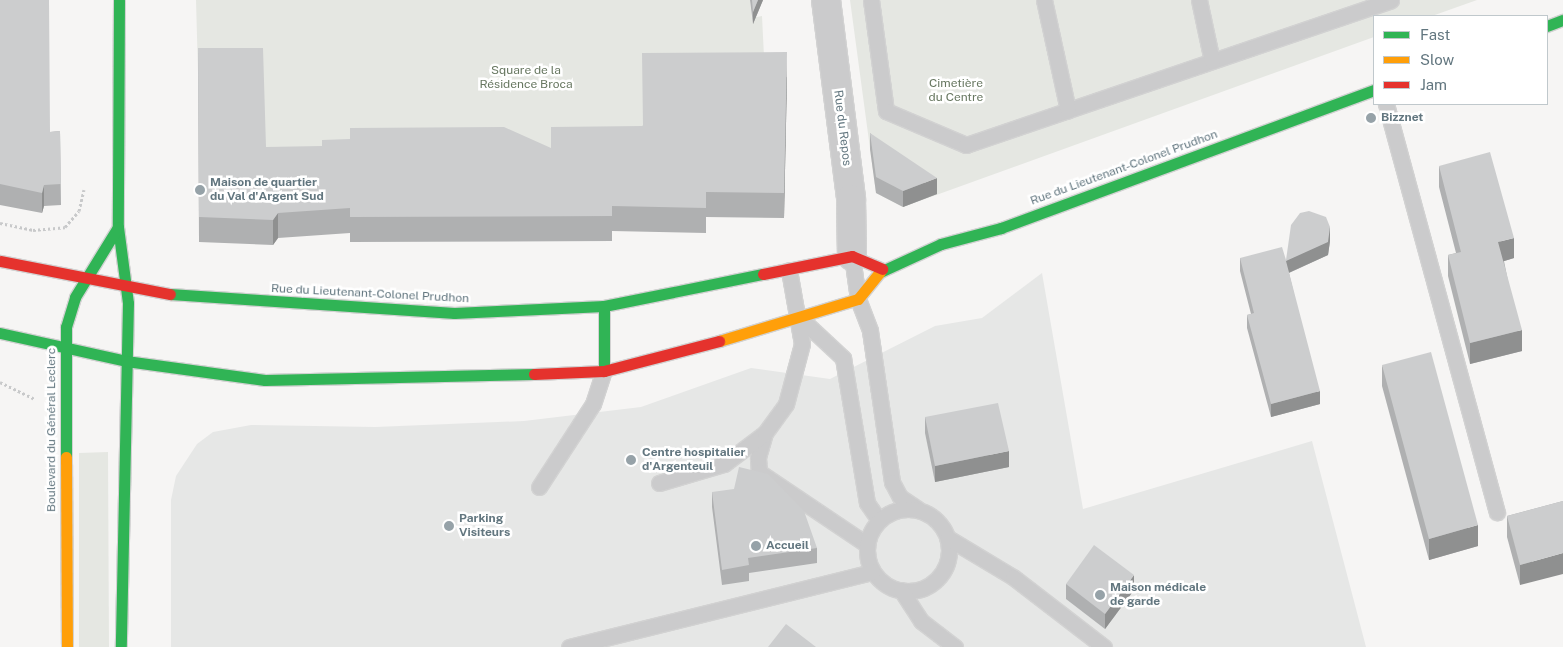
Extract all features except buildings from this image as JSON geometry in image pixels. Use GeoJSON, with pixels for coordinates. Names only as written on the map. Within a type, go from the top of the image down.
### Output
{"type":"FeatureCollection","features":[{"type":"Feature","properties":{"kind":"main road"},"geometry":{"type":"LineString","coordinates":[[119,0],[118,227],[127,288],[121,647]]}},
{"type":"Feature","properties":{"kind":"main road"},"geometry":{"type":"LineString","coordinates":[[1548,26],[1563,20]]}},
{"type":"Feature","properties":{"kind":"main road","name":"Rue du Lieutenant-Colonel Prudhon"},"geometry":{"type":"LineString","coordinates":[[858,299],[882,270],[941,244],[1001,228],[1373,90]]}},
{"type":"Feature","properties":{"kind":"main road","name":"Boulevard du Général Leclerc"},"geometry":{"type":"LineString","coordinates":[[67,647],[65,348],[71,306],[118,227]]}},
{"type":"Feature","properties":{"kind":"main road"},"geometry":{"type":"LineString","coordinates":[[852,256],[882,270]]}},
{"type":"Feature","properties":{"kind":"main road","name":"Rue du Lieutenant-Colonel Prudhon"},"geometry":{"type":"LineString","coordinates":[[0,261],[127,288],[234,301],[454,313],[604,306],[852,256]]}},
{"type":"Feature","properties":{"kind":"main road"},"geometry":{"type":"LineString","coordinates":[[0,333],[126,361],[210,374],[326,382],[604,371],[800,318],[858,299]]}},
{"type":"Feature","properties":{"kind":"main road"},"geometry":{"type":"LineString","coordinates":[[604,306],[604,371]]}},
{"type":"Feature","properties":{"kind":"street","name":"Rue du Repos"},"geometry":{"type":"LineString","coordinates":[[826,0],[851,199],[852,256]]}},
{"type":"Feature","properties":{"kind":"lane"},"geometry":{"type":"LineString","coordinates":[[871,0],[886,111],[966,145],[1391,0]]}},
{"type":"Feature","properties":{"kind":"lane"},"geometry":{"type":"LineString","coordinates":[[1044,0],[1068,110]]}},
{"type":"Feature","properties":{"kind":"lane"},"geometry":{"type":"LineString","coordinates":[[1199,0],[1212,61]]}},
{"type":"Feature","properties":{"kind":"lane"},"geometry":{"type":"LineString","coordinates":[[1386,105],[1497,512]]}},
{"type":"Feature","properties":{"kind":"lane"},"geometry":{"type":"LineString","coordinates":[[852,256],[858,299],[870,331],[892,482],[900,497],[931,515],[948,538],[1013,577],[1104,647]]}},
{"type":"Feature","properties":{"kind":"lane"},"geometry":{"type":"LineString","coordinates":[[659,483],[724,464],[765,432],[786,404],[796,380],[802,344],[800,318],[789,270]]}},
{"type":"Feature","properties":{"kind":"lane"},"geometry":{"type":"LineString","coordinates":[[800,318],[843,358],[867,503],[879,520]]}},
{"type":"Feature","properties":{"kind":"lane"},"geometry":{"type":"LineString","coordinates":[[539,487],[593,404],[604,371]]}},
{"type":"Feature","properties":{"kind":"lane"},"geometry":{"type":"LineString","coordinates":[[765,432],[758,458],[760,472],[866,544],[873,572],[901,590],[921,621],[955,647]]}},
{"type":"Feature","properties":{"kind":"lane"},"geometry":{"type":"LineString","coordinates":[[866,544],[879,520],[904,508],[918,509]]}},
{"type":"Feature","properties":{"kind":"lane"},"geometry":{"type":"LineString","coordinates":[[901,590],[928,586],[938,577],[947,558],[948,538]]}},
{"type":"Feature","properties":{"kind":"lane"},"geometry":{"type":"LineString","coordinates":[[569,647],[873,572]]}},
{"type":"Feature","properties":{"kind":"path"},"geometry":{"type":"LineString","coordinates":[[0,223],[33,230],[65,227],[79,210],[83,190],[118,191]]}},
{"type":"Feature","properties":{"kind":"shaded area","name":"Centre hospitalier d'Argenteuil"},"geometry":{"type":"Polygon","coordinates":[[[1042,273],[1083,509],[1312,441],[1366,647],[171,647],[171,500],[176,476],[197,444],[213,432],[251,425],[375,427],[524,421],[641,407],[751,368],[830,379],[935,326],[982,318],[1042,273]]]}},
{"type":"Feature","properties":{"kind":"green space","name":"Square de la Résidence Broca"},"geometry":{"type":"Polygon","coordinates":[[[196,0],[750,0],[752,18],[762,16],[765,77],[643,161],[266,172],[198,73],[196,0]]]}},
{"type":"Feature","properties":{"kind":"green space","name":"Cimetière du Centre"},"geometry":{"type":"Polygon","coordinates":[[[850,0],[1477,0],[1435,15],[1373,15],[1373,37],[903,207],[876,193],[850,0]]]}},
{"type":"Feature","properties":{"kind":"green space"},"geometry":{"type":"Polygon","coordinates":[[[108,452],[109,647],[79,647],[79,453],[108,452]]]}},
{"type":"Feature","properties":{"kind":"traffic: fast"},"geometry":{"type":"LineString","coordinates":[[119,0],[118,227],[128,303],[121,647]]}},
{"type":"Feature","properties":{"kind":"traffic: fast"},"geometry":{"type":"LineString","coordinates":[[1548,26],[1563,20]]}},
{"type":"Feature","properties":{"kind":"traffic: fast"},"geometry":{"type":"LineString","coordinates":[[880,272],[941,244],[1001,228],[1373,90]]}},
{"type":"Feature","properties":{"kind":"traffic: fast"},"geometry":{"type":"LineString","coordinates":[[66,457],[66,327],[75,297],[118,227]]}},
{"type":"Feature","properties":{"kind":"traffic: fast"},"geometry":{"type":"LineString","coordinates":[[170,294],[454,313],[604,306],[763,274]]}},
{"type":"Feature","properties":{"kind":"traffic: fast"},"geometry":{"type":"LineString","coordinates":[[604,306],[604,371]]}},
{"type":"Feature","properties":{"kind":"traffic: fast"},"geometry":{"type":"LineString","coordinates":[[0,333],[126,361],[265,380],[534,374]]}},
{"type":"Feature","properties":{"kind":"traffic: slow"},"geometry":{"type":"LineString","coordinates":[[719,341],[858,299],[880,272]]}},
{"type":"Feature","properties":{"kind":"traffic: slow"},"geometry":{"type":"LineString","coordinates":[[66,457],[67,647]]}},
{"type":"Feature","properties":{"kind":"traffic: jam"},"geometry":{"type":"LineString","coordinates":[[763,274],[852,256],[882,269]]}},
{"type":"Feature","properties":{"kind":"traffic: jam"},"geometry":{"type":"LineString","coordinates":[[0,261],[170,294]]}},
{"type":"Feature","properties":{"kind":"traffic: jam"},"geometry":{"type":"LineString","coordinates":[[534,374],[604,371],[719,341]]}},
{"type":"Feature","properties":{"kind":"place","name":"Bizznet"},"geometry":{"type":"Point","coordinates":[1371,118]}},
{"type":"Feature","properties":{"kind":"place","name":"Maison de quartier du Val d'Argent Sud"},"geometry":{"type":"Point","coordinates":[200,190]}},
{"type":"Feature","properties":{"kind":"place","name":"Centre hospitalier d'Argenteuil"},"geometry":{"type":"Point","coordinates":[631,460]}},
{"type":"Feature","properties":{"kind":"place","name":"Parking Visiteurs"},"geometry":{"type":"Point","coordinates":[449,526]}},
{"type":"Feature","properties":{"kind":"place","name":"Accueil"},"geometry":{"type":"Point","coordinates":[756,546]}},
{"type":"Feature","properties":{"kind":"place","name":"Maison médicale de garde"},"geometry":{"type":"Point","coordinates":[1100,595]}}]}
